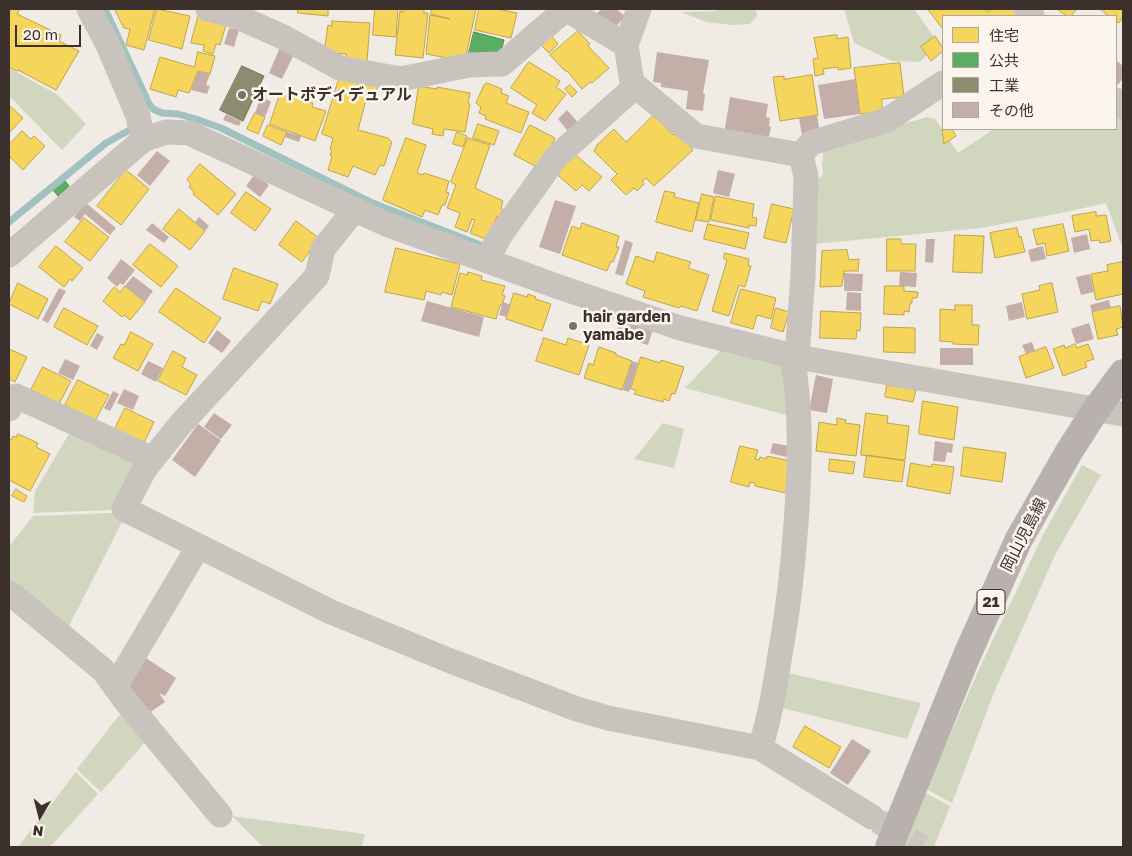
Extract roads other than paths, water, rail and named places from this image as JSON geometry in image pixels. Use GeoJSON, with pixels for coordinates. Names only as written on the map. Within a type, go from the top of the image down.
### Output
{"type":"FeatureCollection","features":[{"type":"Feature","properties":{"kind":"main road","name":"岡山児島線"},"geometry":{"type":"LineString","coordinates":[[889,847],[967,655],[1019,539],[1056,473],[1097,408],[1123,373]]}},
{"type":"Feature","properties":{"kind":"street"},"geometry":{"type":"LineString","coordinates":[[89,9],[108,44],[141,131]]}},
{"type":"Feature","properties":{"kind":"street"},"geometry":{"type":"LineString","coordinates":[[208,9],[237,12],[340,68],[402,79],[469,65],[502,64],[566,9],[626,45]]}},
{"type":"Feature","properties":{"kind":"street"},"geometry":{"type":"LineString","coordinates":[[639,9],[626,45],[632,83],[696,136],[802,155]]}},
{"type":"Feature","properties":{"kind":"street"},"geometry":{"type":"LineString","coordinates":[[760,748],[768,724],[792,578],[800,437],[796,351],[803,274],[806,177],[802,155],[811,142],[887,120],[942,84]]}},
{"type":"Feature","properties":{"kind":"street"},"geometry":{"type":"LineString","coordinates":[[490,253],[556,157],[636,86]]}},
{"type":"Feature","properties":{"kind":"street"},"geometry":{"type":"LineString","coordinates":[[9,254],[141,131],[189,133],[386,224],[490,253],[559,286],[680,328],[1123,414]]}},
{"type":"Feature","properties":{"kind":"street"},"geometry":{"type":"LineString","coordinates":[[354,209],[323,249],[317,276],[179,426],[144,470],[124,509],[331,612],[448,660],[578,709],[608,718],[760,748],[872,817]]}},
{"type":"Feature","properties":{"kind":"street"},"geometry":{"type":"LineString","coordinates":[[9,409],[16,396],[153,458]]}},
{"type":"Feature","properties":{"kind":"street"},"geometry":{"type":"LineString","coordinates":[[115,687],[198,547]]}},
{"type":"Feature","properties":{"kind":"street"},"geometry":{"type":"LineString","coordinates":[[9,594],[12,594],[103,670],[220,816]]}},
{"type":"Feature","properties":{"kind":"waterway"},"geometry":{"type":"LineString","coordinates":[[105,9],[153,109],[162,113],[178,114],[196,119],[221,128],[370,202],[488,248]]}},
{"type":"Feature","properties":{"kind":"waterway"},"geometry":{"type":"LineString","coordinates":[[9,222],[106,143],[135,127]]}},
{"type":"Feature","properties":{"kind":"tunnel"},"geometry":{"type":"LineString","coordinates":[[878,821],[922,847]]}},
{"type":"Feature","properties":{"kind":"place","name":"オートボディデュアル"},"geometry":{"type":"Point","coordinates":[242,95]}},
{"type":"Feature","properties":{"kind":"place","name":"hair garden yamabe"},"geometry":{"type":"Point","coordinates":[573,326]}}]}
